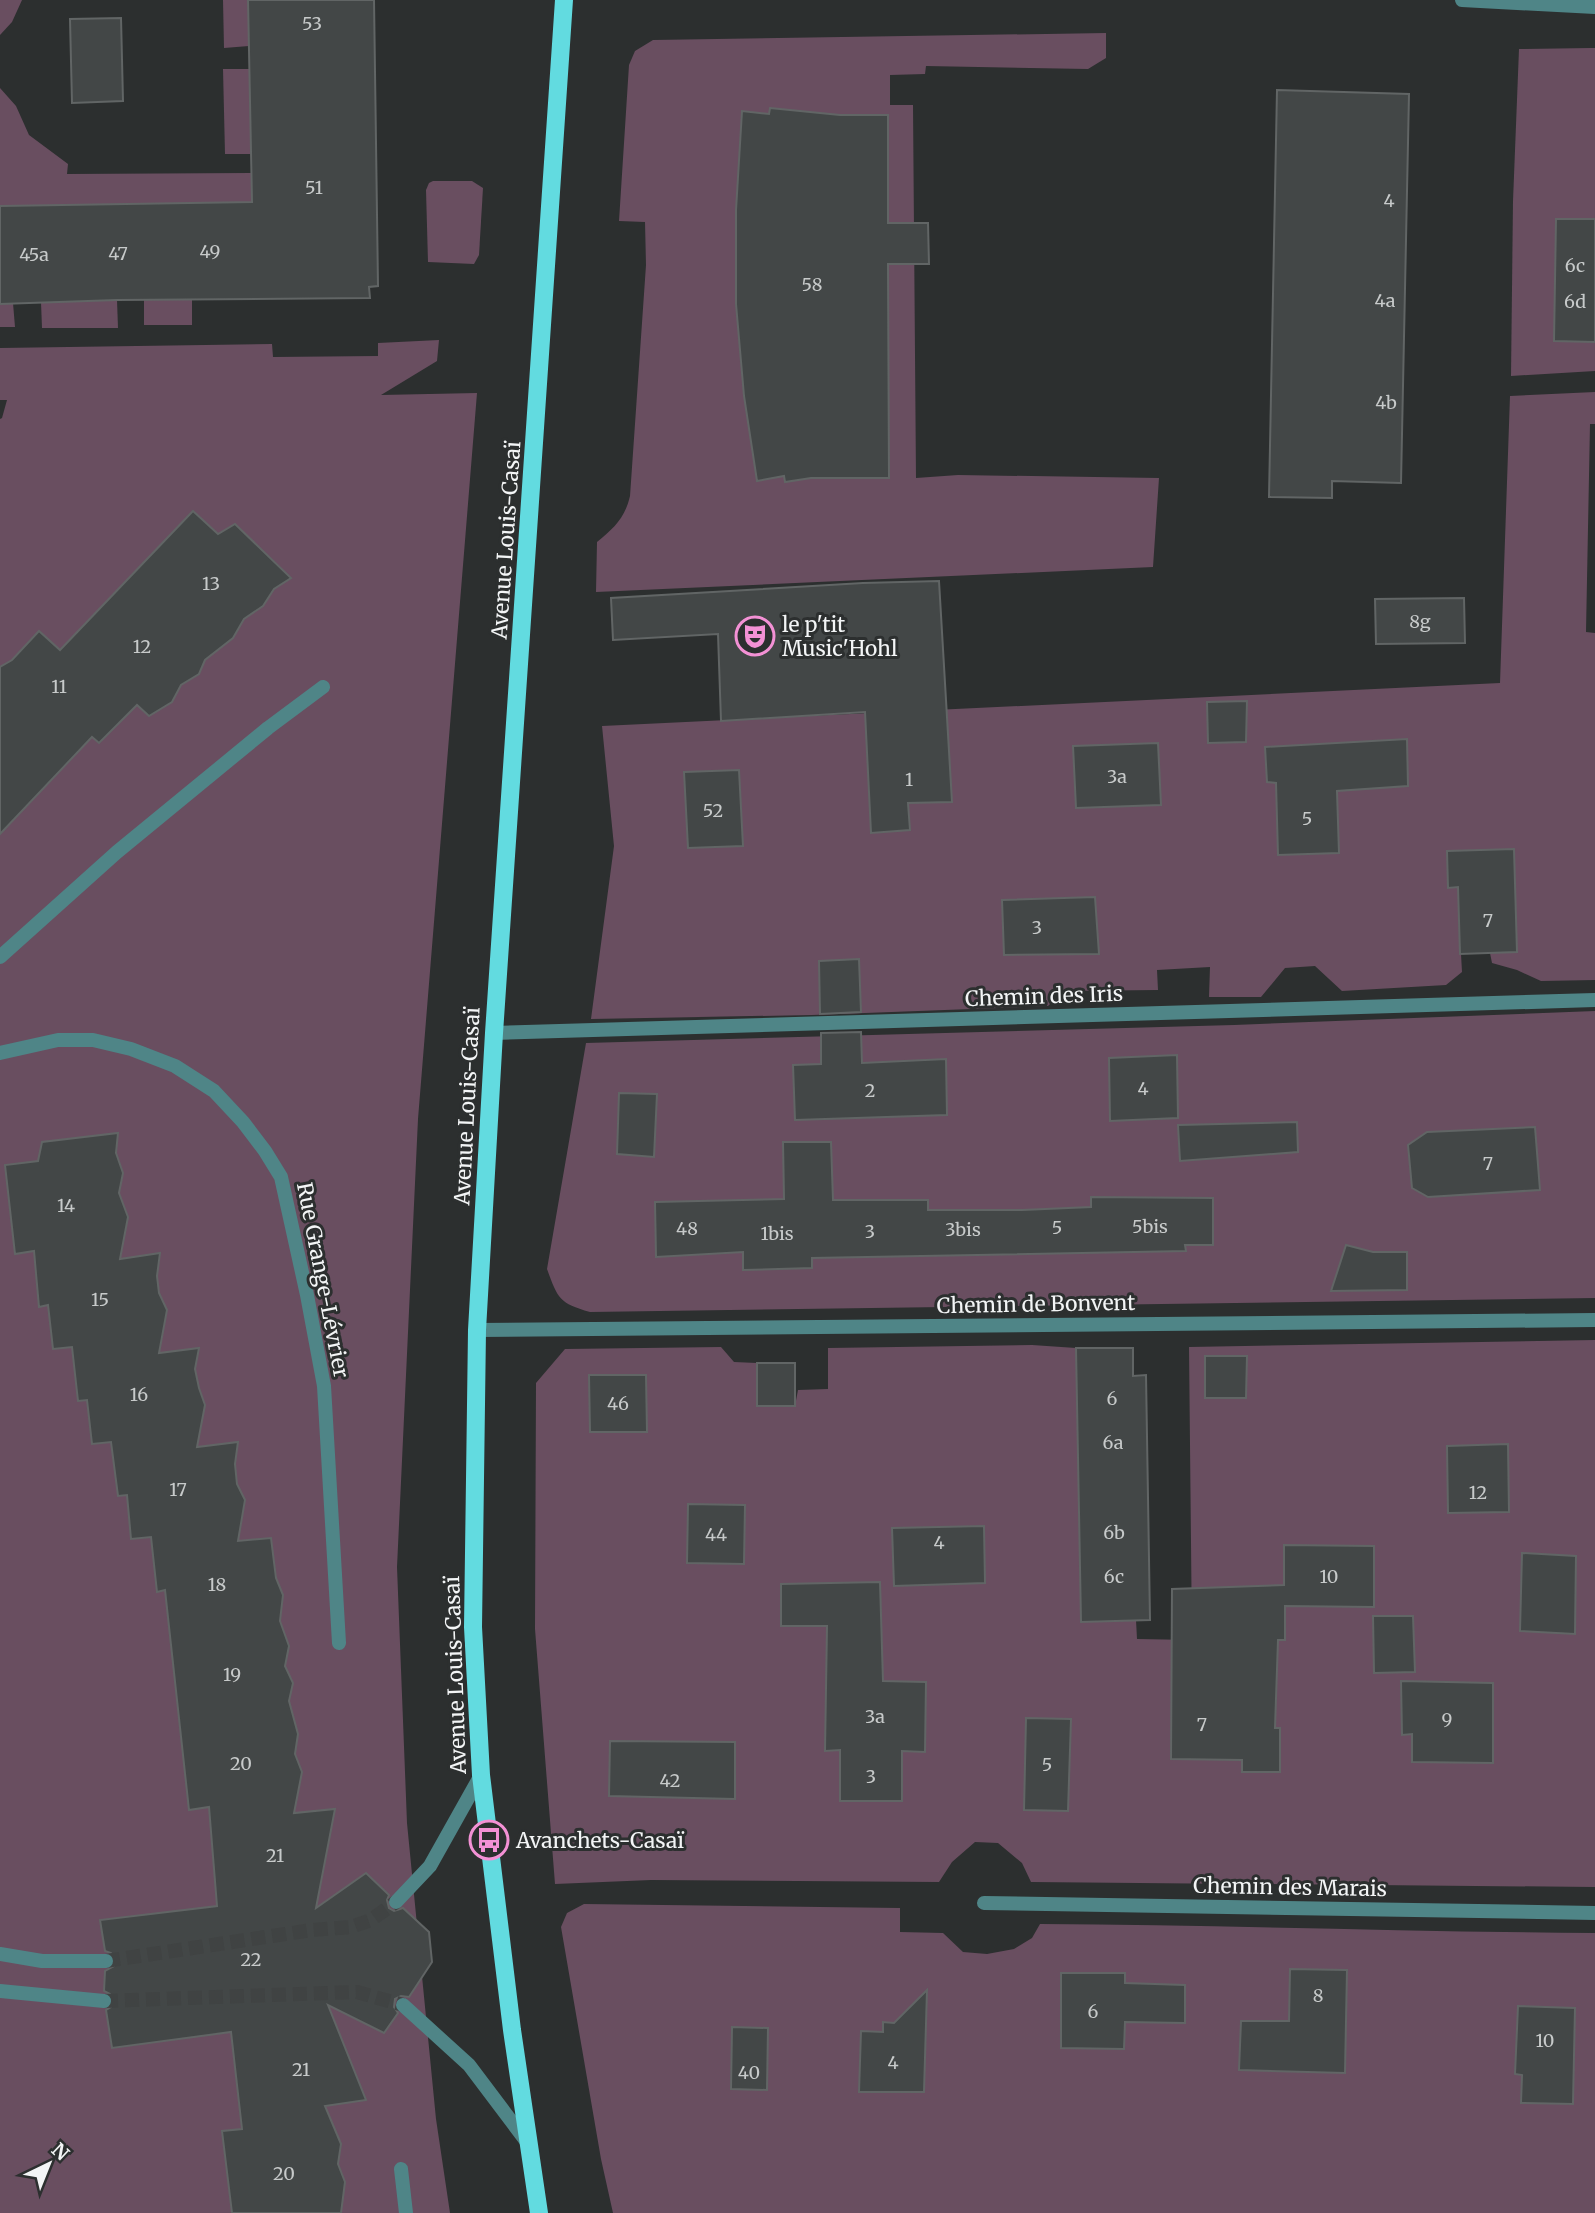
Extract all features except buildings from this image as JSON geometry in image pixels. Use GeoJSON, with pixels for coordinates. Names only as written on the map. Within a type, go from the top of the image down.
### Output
{"type":"FeatureCollection","features":[{"type":"Feature","properties":{"kind":"main road","name":"Avenue Louis-Casaï"},"geometry":{"type":"LineString","coordinates":[[539,2213],[527,2142],[481,1775],[472,1627],[477,1330],[494,1033],[564,0]]}},
{"type":"Feature","properties":{"kind":"street"},"geometry":{"type":"LineString","coordinates":[[1462,0],[1595,7]]}},
{"type":"Feature","properties":{"kind":"street"},"geometry":{"type":"LineString","coordinates":[[0,957],[117,852],[323,687]]}},
{"type":"Feature","properties":{"kind":"street","name":"Chemin des Iris"},"geometry":{"type":"LineString","coordinates":[[494,1033],[1595,1000]]}},
{"type":"Feature","properties":{"kind":"street","name":"Rue Grange-Lévrier"},"geometry":{"type":"LineString","coordinates":[[0,1053],[58,1040],[93,1040],[131,1049],[175,1066],[214,1091],[236,1114],[281,1177],[324,1386],[339,1643]]}},
{"type":"Feature","properties":{"kind":"street","name":"Chemin de Bonvent"},"geometry":{"type":"LineString","coordinates":[[477,1330],[1595,1320]]}},
{"type":"Feature","properties":{"kind":"street"},"geometry":{"type":"LineString","coordinates":[[396,1902],[430,1866],[481,1775]]}},
{"type":"Feature","properties":{"kind":"street","name":"Chemin des Marais"},"geometry":{"type":"LineString","coordinates":[[984,1903],[1595,1913]]}},
{"type":"Feature","properties":{"kind":"street"},"geometry":{"type":"LineString","coordinates":[[0,1954],[42,1961],[106,1961]]}},
{"type":"Feature","properties":{"kind":"street"},"geometry":{"type":"LineString","coordinates":[[0,1991],[104,2001]]}},
{"type":"Feature","properties":{"kind":"street"},"geometry":{"type":"LineString","coordinates":[[404,2005],[469,2065],[527,2142]]}},
{"type":"Feature","properties":{"kind":"street"},"geometry":{"type":"LineString","coordinates":[[401,2169],[406,2213]]}},
{"type":"Feature","properties":{"kind":"shaded area"},"geometry":{"type":"Polygon","coordinates":[[[0,0],[22,0],[12,22],[0,35],[0,0]]]}},
{"type":"Feature","properties":{"kind":"shaded area"},"geometry":{"type":"Polygon","coordinates":[[[223,0],[248,0],[249,46],[224,48],[223,0]]]}},
{"type":"Feature","properties":{"kind":"shaded area"},"geometry":{"type":"Polygon","coordinates":[[[1106,33],[1106,58],[1088,69],[926,66],[925,74],[890,75],[890,105],[913,105],[916,478],[958,475],[1159,478],[1153,567],[596,592],[597,542],[618,522],[630,496],[646,265],[645,222],[619,221],[629,65],[635,51],[653,40],[1106,33]]]}},
{"type":"Feature","properties":{"kind":"shaded area"},"geometry":{"type":"Polygon","coordinates":[[[1595,48],[1595,371],[1511,376],[1513,201],[1519,49],[1595,48]]]}},
{"type":"Feature","properties":{"kind":"shaded area"},"geometry":{"type":"Polygon","coordinates":[[[223,69],[250,69],[251,154],[225,154],[223,69]]]}},
{"type":"Feature","properties":{"kind":"shaded area"},"geometry":{"type":"Polygon","coordinates":[[[0,88],[16,106],[29,135],[68,164],[67,174],[251,173],[252,202],[0,206],[0,88]]]}},
{"type":"Feature","properties":{"kind":"shaded area"},"geometry":{"type":"Polygon","coordinates":[[[433,181],[472,181],[483,188],[479,255],[474,264],[428,262],[426,190],[433,181]]]}},
{"type":"Feature","properties":{"kind":"shaded area"},"geometry":{"type":"Polygon","coordinates":[[[117,300],[118,328],[42,328],[41,302],[117,300]]]}},
{"type":"Feature","properties":{"kind":"shaded area"},"geometry":{"type":"Polygon","coordinates":[[[144,300],[192,300],[192,325],[144,325],[144,300]]]}},
{"type":"Feature","properties":{"kind":"shaded area"},"geometry":{"type":"Polygon","coordinates":[[[13,303],[15,327],[0,327],[0,304],[13,303]]]}},
{"type":"Feature","properties":{"kind":"shaded area"},"geometry":{"type":"Polygon","coordinates":[[[439,340],[437,361],[381,395],[477,393],[418,1119],[397,1567],[407,1823],[436,2119],[450,2213],[0,2213],[0,419],[7,400],[0,400],[0,348],[272,344],[273,357],[378,356],[378,343],[439,340]]]}},
{"type":"Feature","properties":{"kind":"shaded area"},"geometry":{"type":"Polygon","coordinates":[[[1595,392],[1595,424],[1590,424],[1586,632],[1595,633],[1595,980],[1541,981],[1492,963],[1490,953],[1461,954],[1462,972],[1446,985],[1342,991],[1315,966],[1285,968],[1261,997],[1209,997],[1210,967],[1157,970],[1158,990],[1063,991],[1048,1006],[812,1015],[591,1019],[614,846],[602,726],[1500,683],[1510,396],[1595,392]]]}},
{"type":"Feature","properties":{"kind":"shaded area"},"geometry":{"type":"Polygon","coordinates":[[[1595,1011],[1595,1298],[590,1312],[572,1306],[561,1298],[547,1269],[586,1043],[1234,1025],[1595,1011]]]}},
{"type":"Feature","properties":{"kind":"shaded area"},"geometry":{"type":"Polygon","coordinates":[[[1595,1340],[1595,1887],[1031,1882],[1022,1863],[998,1843],[975,1842],[952,1862],[939,1882],[651,1880],[555,1884],[535,1629],[536,1383],[565,1349],[721,1347],[734,1362],[757,1363],[757,1406],[795,1406],[798,1390],[828,1389],[828,1348],[1032,1345],[1076,1348],[1081,1622],[1136,1620],[1137,1639],[1192,1640],[1189,1347],[1595,1340]]]}},
{"type":"Feature","properties":{"kind":"shaded area"},"geometry":{"type":"Polygon","coordinates":[[[584,1904],[900,1908],[900,1932],[943,1933],[963,1952],[987,1954],[1014,1949],[1032,1938],[1040,1924],[1595,1933],[1595,2213],[613,2213],[601,2159],[561,1927],[567,1913],[584,1904]]]}},
{"type":"Feature","properties":{"kind":"tunnel"},"geometry":{"type":"LineString","coordinates":[[106,1961],[312,1930],[351,1927],[371,1920],[396,1902]]}},
{"type":"Feature","properties":{"kind":"tunnel"},"geometry":{"type":"LineString","coordinates":[[104,2001],[357,1992],[403,2005]]}},
{"type":"Feature","properties":{"kind":"place","name":"le p'tit Music'Hohl"},"geometry":{"type":"Point","coordinates":[755,636]}},
{"type":"Feature","properties":{"kind":"place","name":"Avanchets-Casaï"},"geometry":{"type":"Point","coordinates":[489,1840]}}]}
